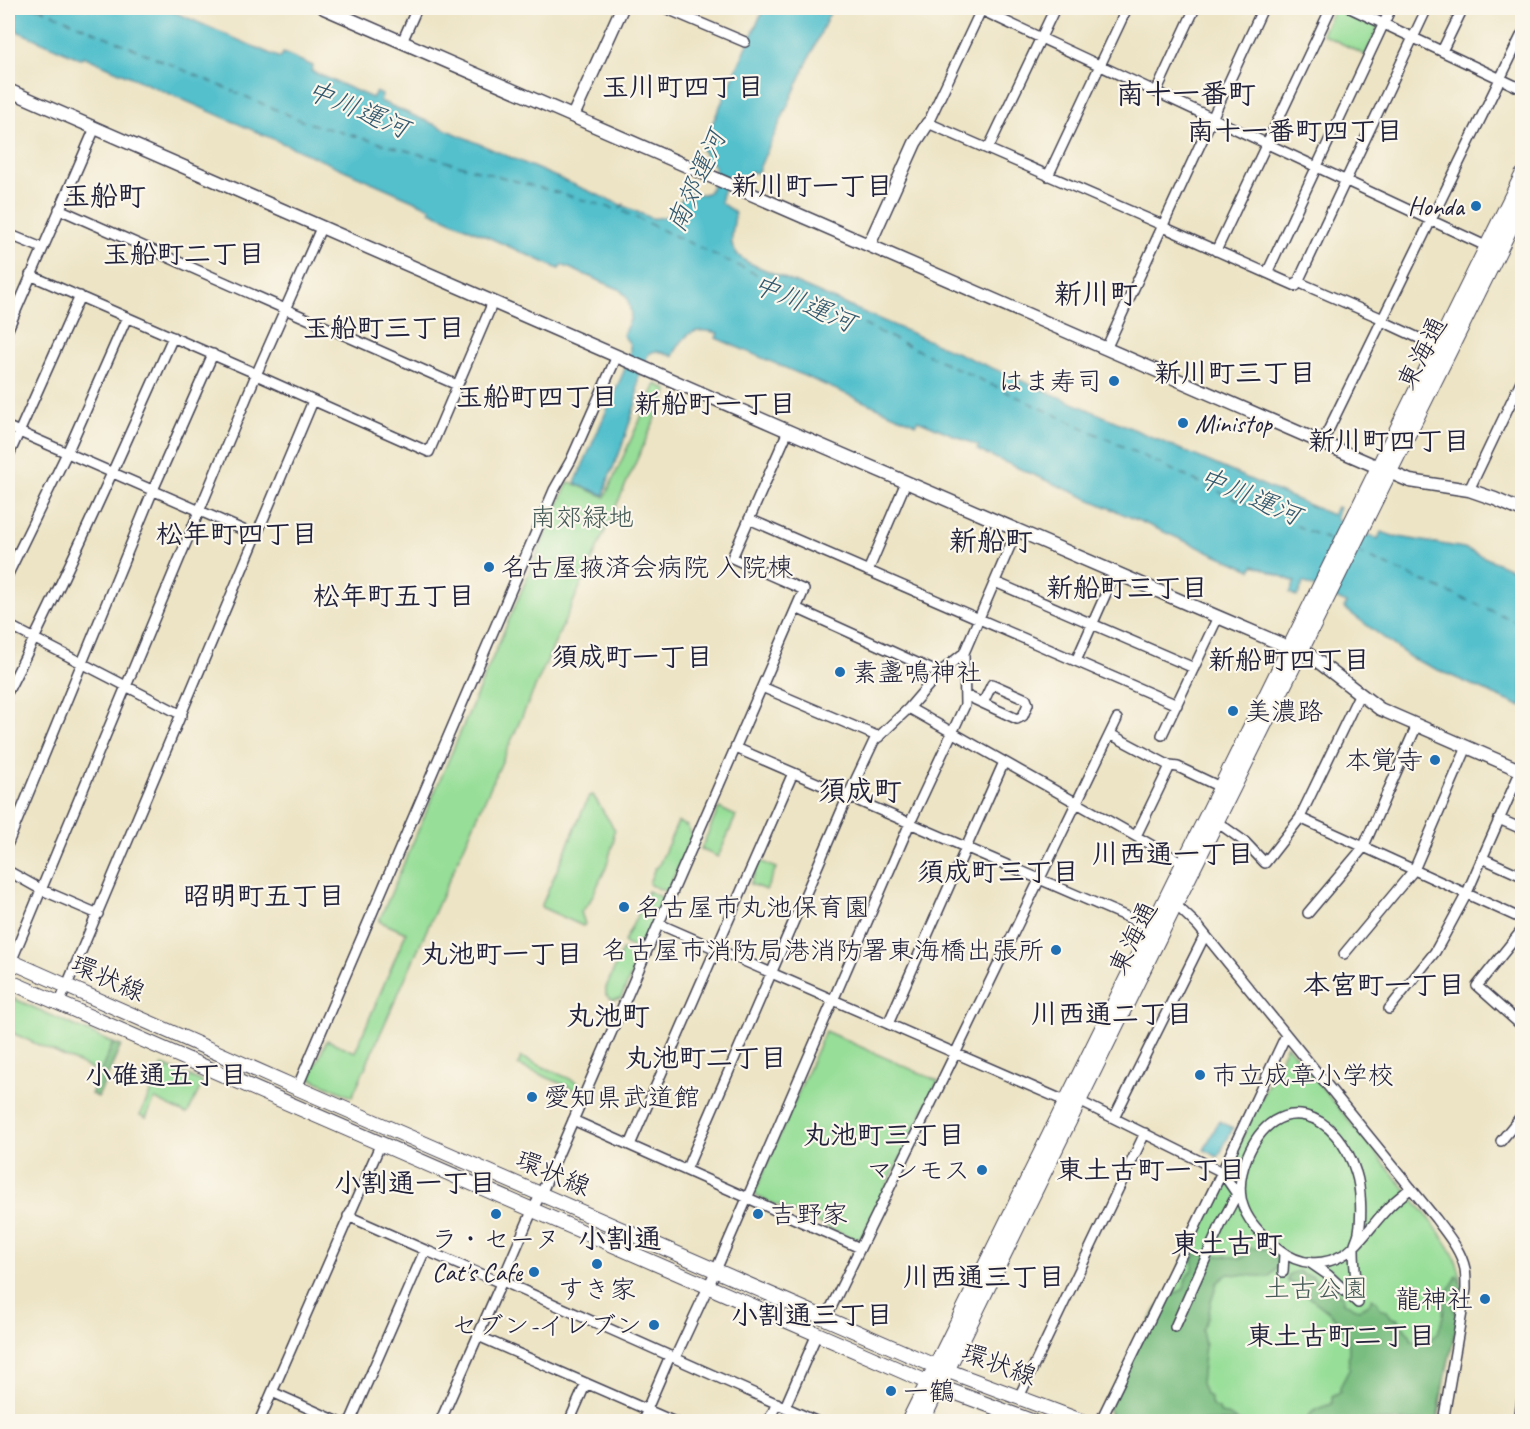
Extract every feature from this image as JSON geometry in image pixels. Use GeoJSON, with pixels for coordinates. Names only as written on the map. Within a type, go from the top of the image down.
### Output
{"type":"FeatureCollection","features":[{"type":"Feature","properties":{"kind":"main road"},"geometry":{"type":"LineString","coordinates":[[1171,899],[1183,862],[1288,647],[1318,603],[1384,470],[1438,347],[1493,250],[1522,175]]}},
{"type":"Feature","properties":{"kind":"main road","name":"東海通"},"geometry":{"type":"LineString","coordinates":[[1384,470],[1493,250],[1522,205]]}},
{"type":"Feature","properties":{"kind":"main road","name":"東海通"},"geometry":{"type":"LineString","coordinates":[[922,1422],[941,1368],[1171,899],[1217,822],[1303,650],[1318,603]]}},
{"type":"Feature","properties":{"kind":"main road","name":"環状線"},"geometry":{"type":"LineString","coordinates":[[9,961],[941,1368],[1084,1422]]}},
{"type":"Feature","properties":{"kind":"main road","name":"環状線"},"geometry":{"type":"LineString","coordinates":[[8,981],[817,1334],[934,1384],[1034,1422]]}},
{"type":"Feature","properties":{"kind":"main road","name":"東海通"},"geometry":{"type":"LineString","coordinates":[[908,1422],[934,1384]]}},
{"type":"Feature","properties":{"kind":"street"},"geometry":{"type":"LineString","coordinates":[[324,8],[1410,481],[1469,490],[1522,511]]}},
{"type":"Feature","properties":{"kind":"street"},"geometry":{"type":"LineString","coordinates":[[402,42],[417,8]]}},
{"type":"Feature","properties":{"kind":"street"},"geometry":{"type":"LineString","coordinates":[[573,116],[622,8]]}},
{"type":"Feature","properties":{"kind":"street"},"geometry":{"type":"LineString","coordinates":[[665,8],[745,42]]}},
{"type":"Feature","properties":{"kind":"street"},"geometry":{"type":"LineString","coordinates":[[988,149],[1055,8]]}},
{"type":"Feature","properties":{"kind":"street"},"geometry":{"type":"LineString","coordinates":[[1048,176],[1126,8]]}},
{"type":"Feature","properties":{"kind":"street"},"geometry":{"type":"LineString","coordinates":[[1156,92],[1196,8]]}},
{"type":"Feature","properties":{"kind":"street"},"geometry":{"type":"LineString","coordinates":[[1106,348],[1263,8]]}},
{"type":"Feature","properties":{"kind":"street"},"geometry":{"type":"LineString","coordinates":[[1216,251],[1331,8]]}},
{"type":"Feature","properties":{"kind":"street"},"geometry":{"type":"LineString","coordinates":[[1350,8],[1522,88]]}},
{"type":"Feature","properties":{"kind":"street"},"geometry":{"type":"LineString","coordinates":[[1267,273],[1391,8]]}},
{"type":"Feature","properties":{"kind":"street"},"geometry":{"type":"LineString","coordinates":[[928,123],[1296,286],[1427,8]]}},
{"type":"Feature","properties":{"kind":"street"},"geometry":{"type":"LineString","coordinates":[[1442,51],[1463,8]]}},
{"type":"Feature","properties":{"kind":"street"},"geometry":{"type":"LineString","coordinates":[[869,245],[915,143],[928,123],[981,9],[1493,250]]}},
{"type":"Feature","properties":{"kind":"street"},"geometry":{"type":"LineString","coordinates":[[1322,442],[1522,34]]}},
{"type":"Feature","properties":{"kind":"street"},"geometry":{"type":"LineString","coordinates":[[8,90],[1115,573],[1288,647],[1303,650],[1380,709],[1522,771],[1466,895],[1435,952],[1389,1009]]}},
{"type":"Feature","properties":{"kind":"street"},"geometry":{"type":"LineString","coordinates":[[8,329],[95,128]]}},
{"type":"Feature","properties":{"kind":"street"},"geometry":{"type":"LineString","coordinates":[[59,209],[457,385]]}},
{"type":"Feature","properties":{"kind":"street"},"geometry":{"type":"LineString","coordinates":[[9,961],[42,890],[257,374],[321,228]]}},
{"type":"Feature","properties":{"kind":"street"},"geometry":{"type":"LineString","coordinates":[[8,234],[42,248]]}},
{"type":"Feature","properties":{"kind":"street"},"geometry":{"type":"LineString","coordinates":[[30,275],[213,354],[429,452],[493,302]]}},
{"type":"Feature","properties":{"kind":"street"},"geometry":{"type":"LineString","coordinates":[[1298,282],[1438,347]]}},
{"type":"Feature","properties":{"kind":"street"},"geometry":{"type":"LineString","coordinates":[[8,457],[80,296]]}},
{"type":"Feature","properties":{"kind":"street"},"geometry":{"type":"LineString","coordinates":[[8,574],[67,453],[127,317]]}},
{"type":"Feature","properties":{"kind":"street"},"geometry":{"type":"LineString","coordinates":[[8,691],[112,473],[173,337]]}},
{"type":"Feature","properties":{"kind":"street"},"geometry":{"type":"LineString","coordinates":[[8,843],[153,490],[213,354]]}},
{"type":"Feature","properties":{"kind":"street"},"geometry":{"type":"LineString","coordinates":[[297,1088],[554,490],[571,460],[620,357]]}},
{"type":"Feature","properties":{"kind":"street"},"geometry":{"type":"LineString","coordinates":[[1469,490],[1522,379]]}},
{"type":"Feature","properties":{"kind":"street"},"geometry":{"type":"LineString","coordinates":[[59,1004],[313,401]]}},
{"type":"Feature","properties":{"kind":"street"},"geometry":{"type":"LineString","coordinates":[[8,427],[257,536]]}},
{"type":"Feature","properties":{"kind":"street"},"geometry":{"type":"LineString","coordinates":[[440,1422],[804,590],[732,558],[788,431]]}},
{"type":"Feature","properties":{"kind":"street"},"geometry":{"type":"LineString","coordinates":[[868,571],[906,482]]}},
{"type":"Feature","properties":{"kind":"street"},"geometry":{"type":"LineString","coordinates":[[749,519],[1177,705]]}},
{"type":"Feature","properties":{"kind":"street"},"geometry":{"type":"LineString","coordinates":[[642,1422],[716,1270],[910,823],[965,705],[964,653],[1017,530]]}},
{"type":"Feature","properties":{"kind":"street"},"geometry":{"type":"LineString","coordinates":[[1076,662],[1115,573]]}},
{"type":"Feature","properties":{"kind":"street"},"geometry":{"type":"LineString","coordinates":[[995,582],[1194,668]]}},
{"type":"Feature","properties":{"kind":"street"},"geometry":{"type":"LineString","coordinates":[[796,608],[939,673]]}},
{"type":"Feature","properties":{"kind":"street"},"geometry":{"type":"LineString","coordinates":[[1162,735],[1218,617]]}},
{"type":"Feature","properties":{"kind":"street"},"geometry":{"type":"LineString","coordinates":[[8,625],[182,715]]}},
{"type":"Feature","properties":{"kind":"street"},"geometry":{"type":"LineString","coordinates":[[686,1170],[874,741],[909,708],[939,673],[964,653]]}},
{"type":"Feature","properties":{"kind":"street"},"geometry":{"type":"LineString","coordinates":[[964,695],[1017,719],[1023,716],[1028,704],[1026,699],[992,684],[983,703]]}},
{"type":"Feature","properties":{"kind":"street"},"geometry":{"type":"LineString","coordinates":[[762,687],[879,737]]}},
{"type":"Feature","properties":{"kind":"street"},"geometry":{"type":"LineString","coordinates":[[1217,822],[1245,843],[1265,863],[1300,818],[1360,693]]}},
{"type":"Feature","properties":{"kind":"street"},"geometry":{"type":"LineString","coordinates":[[909,708],[1183,862]]}},
{"type":"Feature","properties":{"kind":"street"},"geometry":{"type":"LineString","coordinates":[[826,1318],[1117,718]]}},
{"type":"Feature","properties":{"kind":"street"},"geometry":{"type":"LineString","coordinates":[[1308,913],[1363,848],[1417,725]]}},
{"type":"Feature","properties":{"kind":"street"},"geometry":{"type":"LineString","coordinates":[[1110,734],[1170,766],[1178,767],[1220,787]]}},
{"type":"Feature","properties":{"kind":"street"},"geometry":{"type":"LineString","coordinates":[[1344,954],[1414,870],[1467,747]]}},
{"type":"Feature","properties":{"kind":"street"},"geometry":{"type":"LineString","coordinates":[[736,748],[1157,929]]}},
{"type":"Feature","properties":{"kind":"street"},"geometry":{"type":"LineString","coordinates":[[888,1024],[1004,762]]}},
{"type":"Feature","properties":{"kind":"street"},"geometry":{"type":"LineString","coordinates":[[1136,836],[1170,766]]}},
{"type":"Feature","properties":{"kind":"street"},"geometry":{"type":"LineString","coordinates":[[630,1145],[793,772]]}},
{"type":"Feature","properties":{"kind":"street"},"geometry":{"type":"LineString","coordinates":[[1300,818],[1522,920]]}},
{"type":"Feature","properties":{"kind":"street"},"geometry":{"type":"LineString","coordinates":[[1499,819],[1522,829]]}},
{"type":"Feature","properties":{"kind":"street"},"geometry":{"type":"LineString","coordinates":[[1482,858],[1522,876]]}},
{"type":"Feature","properties":{"kind":"street"},"geometry":{"type":"LineString","coordinates":[[8,871],[42,890],[98,914]]}},
{"type":"Feature","properties":{"kind":"street"},"geometry":{"type":"LineString","coordinates":[[1171,899],[1198,926],[1411,1188],[1436,1219],[1461,1257],[1466,1289],[1443,1422]]}},
{"type":"Feature","properties":{"kind":"street"},"geometry":{"type":"LineString","coordinates":[[659,924],[956,1054],[1114,1118],[1222,1172],[1239,1194]]}},
{"type":"Feature","properties":{"kind":"street"},"geometry":{"type":"LineString","coordinates":[[1522,930],[1477,986],[1522,1026]]}},
{"type":"Feature","properties":{"kind":"street"},"geometry":{"type":"LineString","coordinates":[[1114,1118],[1205,935]]}},
{"type":"Feature","properties":{"kind":"street"},"geometry":{"type":"LineString","coordinates":[[1100,1422],[1286,1035]]}},
{"type":"Feature","properties":{"kind":"street"},"geometry":{"type":"LineString","coordinates":[[1308,1262],[1328,1275],[1358,1303],[1354,1246],[1359,1234],[1360,1217],[1357,1176],[1352,1159],[1336,1134],[1326,1125],[1305,1115],[1284,1116],[1262,1130],[1242,1170],[1239,1194],[1256,1228],[1284,1254],[1299,1261],[1325,1263],[1347,1253],[1354,1246],[1389,1207],[1411,1188]]}},
{"type":"Feature","properties":{"kind":"street"},"geometry":{"type":"LineString","coordinates":[[1501,1141],[1522,1115]]}},
{"type":"Feature","properties":{"kind":"street"},"geometry":{"type":"LineString","coordinates":[[573,1120],[860,1248]]}},
{"type":"Feature","properties":{"kind":"street"},"geometry":{"type":"LineString","coordinates":[[1019,1397],[1145,1133]]}},
{"type":"Feature","properties":{"kind":"street"},"geometry":{"type":"LineString","coordinates":[[259,1422],[381,1143]]}},
{"type":"Feature","properties":{"kind":"street"},"geometry":{"type":"LineString","coordinates":[[1175,1327],[1222,1222],[1239,1194]]}},
{"type":"Feature","properties":{"kind":"street"},"geometry":{"type":"LineString","coordinates":[[348,1215],[818,1422]]}},
{"type":"Feature","properties":{"kind":"street"},"geometry":{"type":"LineString","coordinates":[[350,1422],[425,1250]]}},
{"type":"Feature","properties":{"kind":"street"},"geometry":{"type":"LineString","coordinates":[[1283,1272],[1284,1254]]}},
{"type":"Feature","properties":{"kind":"street"},"geometry":{"type":"LineString","coordinates":[[768,1422],[781,1405],[817,1334]]}},
{"type":"Feature","properties":{"kind":"street"},"geometry":{"type":"LineString","coordinates":[[478,1336],[675,1422]]}},
{"type":"Feature","properties":{"kind":"street"},"geometry":{"type":"LineString","coordinates":[[569,1422],[586,1383]]}},
{"type":"Feature","properties":{"kind":"street"},"geometry":{"type":"LineString","coordinates":[[272,1392],[339,1422]]}},
{"type":"Feature","properties":{"kind":"street"},"geometry":{"type":"LineString","coordinates":[[1519,1422],[1522,1399]]}},
{"type":"Feature","properties":{"kind":"green space"},"geometry":{"type":"Polygon","coordinates":[[[1337,8],[1377,26],[1378,29],[1365,55],[1322,34],[1334,9],[1337,8]]]}},
{"type":"Feature","properties":{"kind":"green space","name":"南郊緑地"},"geometry":{"type":"Polygon","coordinates":[[[656,384],[668,390],[352,1097],[310,1078],[327,1040],[355,1052],[406,933],[379,921],[568,483],[605,497],[656,384]]]}},
{"type":"Feature","properties":{"kind":"green space"},"geometry":{"type":"Polygon","coordinates":[[[593,795],[615,830],[606,868],[589,903],[581,912],[585,924],[583,926],[541,907],[589,796],[593,795]]]}},
{"type":"Feature","properties":{"kind":"green space"},"geometry":{"type":"Polygon","coordinates":[[[719,808],[736,816],[718,857],[701,849],[719,808]]]}},
{"type":"Feature","properties":{"kind":"green space"},"geometry":{"type":"Polygon","coordinates":[[[678,822],[687,826],[692,835],[667,892],[649,883],[678,822]]]}},
{"type":"Feature","properties":{"kind":"green space"},"geometry":{"type":"Polygon","coordinates":[[[760,861],[776,868],[766,890],[750,884],[760,861]]]}},
{"type":"Feature","properties":{"kind":"green space"},"geometry":{"type":"Polygon","coordinates":[[[648,891],[665,899],[642,951],[624,942],[648,891]]]}},
{"type":"Feature","properties":{"kind":"green space"},"geometry":{"type":"Polygon","coordinates":[[[622,950],[639,957],[621,998],[613,1000],[606,995],[606,988],[622,950]]]}},
{"type":"Feature","properties":{"kind":"green space"},"geometry":{"type":"Polygon","coordinates":[[[8,996],[113,1043],[100,1073],[8,1031],[8,996]]]}},
{"type":"Feature","properties":{"kind":"green space"},"geometry":{"type":"Polygon","coordinates":[[[825,1031],[938,1081],[862,1236],[856,1240],[756,1196],[755,1192],[825,1031]]]}},
{"type":"Feature","properties":{"kind":"green space"},"geometry":{"type":"Polygon","coordinates":[[[113,1043],[121,1046],[98,1097],[91,1094],[113,1043]]]}},
{"type":"Feature","properties":{"kind":"green space","name":"土古公園"},"geometry":{"type":"Polygon","coordinates":[[[1287,1045],[1428,1217],[1446,1241],[1459,1268],[1461,1288],[1438,1421],[1120,1422],[1110,1418],[1109,1414],[1287,1045]]]}},
{"type":"Feature","properties":{"kind":"green space"},"geometry":{"type":"Polygon","coordinates":[[[521,1057],[577,1082],[582,1089],[581,1092],[518,1065],[521,1057]]]}},
{"type":"Feature","properties":{"kind":"green space"},"geometry":{"type":"Polygon","coordinates":[[[163,1065],[203,1082],[188,1113],[155,1099],[146,1118],[140,1115],[163,1065]]]}},
{"type":"Feature","properties":{"kind":"green space"},"geometry":{"type":"Polygon","coordinates":[[[1247,1248],[1270,1249],[1279,1253],[1281,1260],[1269,1277],[1228,1274],[1217,1283],[1208,1318],[1202,1330],[1205,1345],[1201,1383],[1205,1394],[1210,1397],[1212,1406],[1219,1409],[1221,1414],[1237,1421],[1116,1421],[1108,1409],[1157,1307],[1184,1289],[1186,1278],[1193,1268],[1194,1255],[1243,1258],[1247,1248]]]}},
{"type":"Feature","properties":{"kind":"green space"},"geometry":{"type":"Polygon","coordinates":[[[1299,1271],[1304,1275],[1313,1276],[1317,1284],[1332,1286],[1336,1293],[1343,1296],[1343,1303],[1359,1309],[1369,1304],[1372,1298],[1377,1301],[1380,1308],[1386,1310],[1392,1318],[1398,1319],[1412,1341],[1422,1338],[1430,1339],[1438,1333],[1445,1297],[1457,1276],[1464,1289],[1461,1298],[1453,1303],[1454,1311],[1459,1317],[1437,1421],[1306,1421],[1313,1412],[1332,1404],[1332,1396],[1340,1392],[1340,1387],[1350,1368],[1348,1340],[1342,1327],[1333,1316],[1301,1289],[1287,1281],[1289,1274],[1299,1271]]]}},
{"type":"Feature","properties":{"kind":"water","name":"中川運河"},"geometry":{"type":"Polygon","coordinates":[[[8,8],[165,8],[280,58],[283,53],[313,66],[311,71],[372,98],[376,92],[382,95],[380,101],[651,218],[659,218],[674,211],[687,193],[705,194],[713,184],[715,169],[713,164],[706,160],[701,149],[764,8],[832,8],[757,173],[752,172],[743,178],[733,175],[723,192],[721,203],[735,214],[732,241],[740,257],[1332,515],[1337,507],[1339,508],[1336,519],[1378,539],[1381,532],[1464,548],[1522,574],[1522,707],[1411,658],[1344,608],[1346,603],[1304,582],[1297,597],[1290,593],[1295,582],[1254,565],[1251,570],[977,450],[979,446],[918,420],[916,424],[716,338],[718,333],[695,331],[685,337],[673,356],[657,351],[648,355],[638,377],[637,399],[604,495],[575,483],[624,371],[630,352],[630,344],[623,335],[631,312],[627,297],[619,289],[562,265],[559,269],[430,211],[431,208],[83,56],[81,59],[8,27],[8,8]]]}},
{"type":"Feature","properties":{"kind":"water"},"geometry":{"type":"Polygon","coordinates":[[[1219,1121],[1233,1128],[1218,1157],[1204,1150],[1219,1121]]]}},
{"type":"Feature","properties":{"kind":"ferry route"},"geometry":{"type":"LineString","coordinates":[[39,8],[305,122],[619,210],[624,204],[624,212],[1228,496],[1334,542]]}},
{"type":"Feature","properties":{"kind":"ferry route"},"geometry":{"type":"LineString","coordinates":[[1358,553],[1522,624]]}},
{"type":"Feature","properties":{"kind":"place","name":"Honda"},"geometry":{"type":"Point","coordinates":[1476,206]}},
{"type":"Feature","properties":{"kind":"place","name":"はま寿司"},"geometry":{"type":"Point","coordinates":[1114,381]}},
{"type":"Feature","properties":{"kind":"place","name":"Ministop"},"geometry":{"type":"Point","coordinates":[1183,423]}},
{"type":"Feature","properties":{"kind":"place","name":"名古屋掖済会病院 入院棟"},"geometry":{"type":"Point","coordinates":[489,567]}},
{"type":"Feature","properties":{"kind":"place","name":"素盞鳴神社"},"geometry":{"type":"Point","coordinates":[840,672]}},
{"type":"Feature","properties":{"kind":"place","name":"美濃路"},"geometry":{"type":"Point","coordinates":[1233,711]}},
{"type":"Feature","properties":{"kind":"place","name":"本覚寺"},"geometry":{"type":"Point","coordinates":[1435,760]}},
{"type":"Feature","properties":{"kind":"place","name":"名古屋市丸池保育園"},"geometry":{"type":"Point","coordinates":[624,907]}},
{"type":"Feature","properties":{"kind":"place","name":"名古屋市消防局港消防署東海橋出張所"},"geometry":{"type":"Point","coordinates":[1056,950]}},
{"type":"Feature","properties":{"kind":"place","name":"市立成章小学校"},"geometry":{"type":"Point","coordinates":[1200,1075]}},
{"type":"Feature","properties":{"kind":"place","name":"愛知県武道館"},"geometry":{"type":"Point","coordinates":[532,1097]}},
{"type":"Feature","properties":{"kind":"place","name":"マンモス"},"geometry":{"type":"Point","coordinates":[982,1170]}},
{"type":"Feature","properties":{"kind":"place","name":"ラ・セーヌ"},"geometry":{"type":"Point","coordinates":[496,1214]}},
{"type":"Feature","properties":{"kind":"place","name":"吉野家"},"geometry":{"type":"Point","coordinates":[758,1214]}},
{"type":"Feature","properties":{"kind":"place","name":"すき家"},"geometry":{"type":"Point","coordinates":[597,1264]}},
{"type":"Feature","properties":{"kind":"place","name":"Cat's Cafe"},"geometry":{"type":"Point","coordinates":[534,1272]}},
{"type":"Feature","properties":{"kind":"place","name":"龍神社"},"geometry":{"type":"Point","coordinates":[1485,1299]}},
{"type":"Feature","properties":{"kind":"place","name":"セブン-イレブン"},"geometry":{"type":"Point","coordinates":[654,1325]}},
{"type":"Feature","properties":{"kind":"place","name":"一鶴"},"geometry":{"type":"Point","coordinates":[891,1391]}},
{"type":"Feature","properties":{"kind":"district","name":"玉川町四丁目"},"geometry":{"type":"Point","coordinates":[683,87]}},
{"type":"Feature","properties":{"kind":"district","name":"南十一番町"},"geometry":{"type":"Point","coordinates":[1186,93]}},
{"type":"Feature","properties":{"kind":"district","name":"南十一番町四丁目"},"geometry":{"type":"Point","coordinates":[1295,131]}},
{"type":"Feature","properties":{"kind":"district","name":"新川町一丁目"},"geometry":{"type":"Point","coordinates":[812,186]}},
{"type":"Feature","properties":{"kind":"district","name":"玉船町"},"geometry":{"type":"Point","coordinates":[104,195]}},
{"type":"Feature","properties":{"kind":"district","name":"玉船町二丁目"},"geometry":{"type":"Point","coordinates":[184,254]}},
{"type":"Feature","properties":{"kind":"district","name":"新川町"},"geometry":{"type":"Point","coordinates":[1096,293]}},
{"type":"Feature","properties":{"kind":"district","name":"玉船町三丁目"},"geometry":{"type":"Point","coordinates":[384,328]}},
{"type":"Feature","properties":{"kind":"district","name":"新川町三丁目"},"geometry":{"type":"Point","coordinates":[1235,373]}},
{"type":"Feature","properties":{"kind":"district","name":"玉船町四丁目"},"geometry":{"type":"Point","coordinates":[537,397]}},
{"type":"Feature","properties":{"kind":"district","name":"新船町一丁目"},"geometry":{"type":"Point","coordinates":[715,404]}},
{"type":"Feature","properties":{"kind":"district","name":"新川町四丁目"},"geometry":{"type":"Point","coordinates":[1389,441]}},
{"type":"Feature","properties":{"kind":"district","name":"松年町四丁目"},"geometry":{"type":"Point","coordinates":[237,534]}},
{"type":"Feature","properties":{"kind":"district","name":"新船町"},"geometry":{"type":"Point","coordinates":[991,540]}},
{"type":"Feature","properties":{"kind":"district","name":"新船町三丁目"},"geometry":{"type":"Point","coordinates":[1127,588]}},
{"type":"Feature","properties":{"kind":"district","name":"松年町五丁目"},"geometry":{"type":"Point","coordinates":[394,596]}},
{"type":"Feature","properties":{"kind":"district","name":"須成町一丁目"},"geometry":{"type":"Point","coordinates":[632,657]}},
{"type":"Feature","properties":{"kind":"district","name":"新船町四丁目"},"geometry":{"type":"Point","coordinates":[1289,660]}},
{"type":"Feature","properties":{"kind":"district","name":"須成町"},"geometry":{"type":"Point","coordinates":[860,790]}},
{"type":"Feature","properties":{"kind":"district","name":"川西通一丁目"},"geometry":{"type":"Point","coordinates":[1173,854]}},
{"type":"Feature","properties":{"kind":"district","name":"須成町三丁目"},"geometry":{"type":"Point","coordinates":[998,872]}},
{"type":"Feature","properties":{"kind":"district","name":"昭明町五丁目"},"geometry":{"type":"Point","coordinates":[264,896]}},
{"type":"Feature","properties":{"kind":"district","name":"丸池町一丁目"},"geometry":{"type":"Point","coordinates":[502,954]}},
{"type":"Feature","properties":{"kind":"district","name":"本宮町一丁目"},"geometry":{"type":"Point","coordinates":[1384,985]}},
{"type":"Feature","properties":{"kind":"district","name":"川西通二丁目"},"geometry":{"type":"Point","coordinates":[1112,1014]}},
{"type":"Feature","properties":{"kind":"district","name":"丸池町"},"geometry":{"type":"Point","coordinates":[608,1015]}},
{"type":"Feature","properties":{"kind":"district","name":"丸池町二丁目"},"geometry":{"type":"Point","coordinates":[706,1058]}},
{"type":"Feature","properties":{"kind":"district","name":"小碓通五丁目"},"geometry":{"type":"Point","coordinates":[166,1075]}},
{"type":"Feature","properties":{"kind":"district","name":"丸池町三丁目"},"geometry":{"type":"Point","coordinates":[884,1135]}},
{"type":"Feature","properties":{"kind":"district","name":"東土古町一丁目"},"geometry":{"type":"Point","coordinates":[1151,1170]}},
{"type":"Feature","properties":{"kind":"district","name":"小割通一丁目"},"geometry":{"type":"Point","coordinates":[415,1183]}},
{"type":"Feature","properties":{"kind":"district","name":"小割通"},"geometry":{"type":"Point","coordinates":[620,1238]}},
{"type":"Feature","properties":{"kind":"district","name":"東土古町"},"geometry":{"type":"Point","coordinates":[1227,1243]}},
{"type":"Feature","properties":{"kind":"district","name":"川西通三丁目"},"geometry":{"type":"Point","coordinates":[984,1277]}},
{"type":"Feature","properties":{"kind":"district","name":"小割通三丁目"},"geometry":{"type":"Point","coordinates":[812,1315]}},
{"type":"Feature","properties":{"kind":"district","name":"東土古町二丁目"},"geometry":{"type":"Point","coordinates":[1341,1336]}},
{"type":"Feature","properties":{"kind":"water label","name":"南郊運河"},"geometry":{"type":"Point","coordinates":[696,181]}}]}
